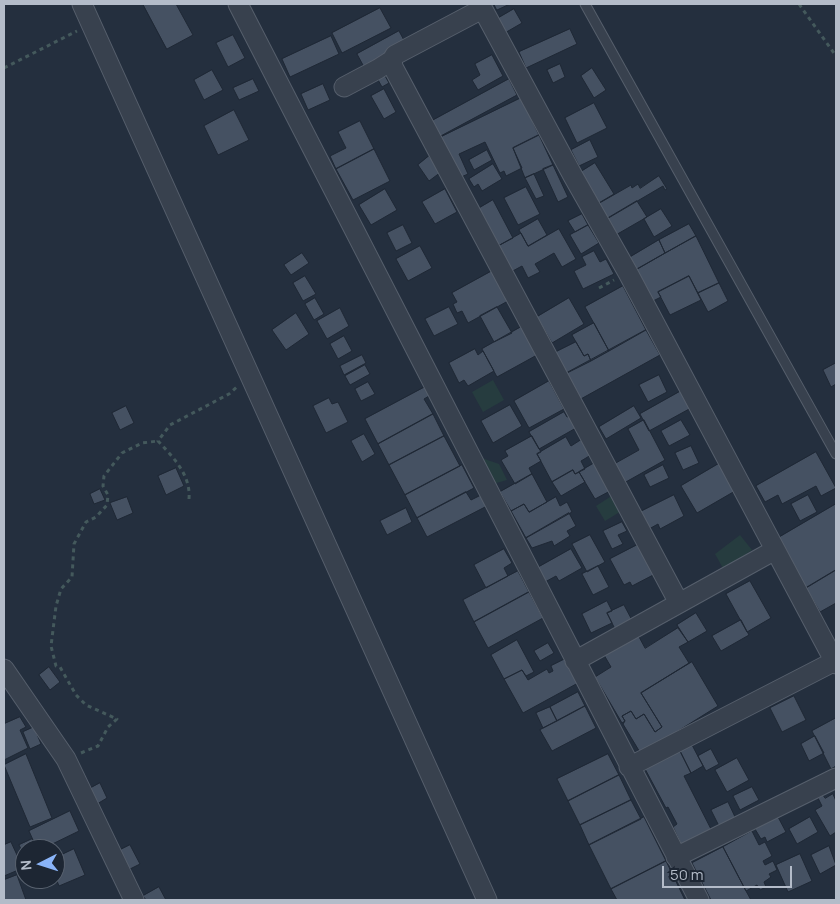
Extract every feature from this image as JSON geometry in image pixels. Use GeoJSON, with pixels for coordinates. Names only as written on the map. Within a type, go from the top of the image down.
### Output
{"type":"FeatureCollection","features":[{"type":"Feature","properties":{"kind":"street"},"geometry":{"type":"LineString","coordinates":[[82,4],[487,900]]}},
{"type":"Feature","properties":{"kind":"street"},"geometry":{"type":"LineString","coordinates":[[238,4],[699,900]]}},
{"type":"Feature","properties":{"kind":"street"},"geometry":{"type":"LineString","coordinates":[[344,87],[378,69],[392,60],[395,55],[481,6],[628,273],[835,662],[629,767]]}},
{"type":"Feature","properties":{"kind":"street"},"geometry":{"type":"LineString","coordinates":[[392,60],[398,76],[679,603]]}},
{"type":"Feature","properties":{"kind":"street"},"geometry":{"type":"LineString","coordinates":[[575,661],[775,550]]}},
{"type":"Feature","properties":{"kind":"street"},"geometry":{"type":"LineString","coordinates":[[4,670],[66,759],[134,900]]}},
{"type":"Feature","properties":{"kind":"street"},"geometry":{"type":"LineString","coordinates":[[676,857],[836,778]]}},
{"type":"Feature","properties":{"kind":"lane"},"geometry":{"type":"LineString","coordinates":[[585,4],[836,454]]}},
{"type":"Feature","properties":{"kind":"path"},"geometry":{"type":"LineString","coordinates":[[799,4],[836,56]]}},
{"type":"Feature","properties":{"kind":"path"},"geometry":{"type":"LineString","coordinates":[[4,68],[91,24]]}},
{"type":"Feature","properties":{"kind":"path"},"geometry":{"type":"LineString","coordinates":[[98,746],[108,727],[117,718],[86,705],[76,695],[60,667],[56,666],[52,646],[56,606],[61,589],[72,577],[74,544],[86,522],[96,517],[107,505],[108,495],[103,486],[104,476],[122,453],[142,443],[158,441],[170,425],[229,394],[244,380],[247,369]]}},
{"type":"Feature","properties":{"kind":"path"},"geometry":{"type":"LineString","coordinates":[[158,441],[182,470],[190,488],[189,499]]}},
{"type":"Feature","properties":{"kind":"green space"},"geometry":{"type":"Polygon","coordinates":[[[493,380],[504,400],[483,412],[472,392],[493,380]]]}},
{"type":"Feature","properties":{"kind":"green space"},"geometry":{"type":"Polygon","coordinates":[[[479,457],[499,464],[507,480],[493,484],[479,457]]]}},
{"type":"Feature","properties":{"kind":"green space"},"geometry":{"type":"Polygon","coordinates":[[[613,495],[623,510],[605,521],[596,506],[613,495]]]}},
{"type":"Feature","properties":{"kind":"green space"},"geometry":{"type":"Polygon","coordinates":[[[740,535],[752,550],[724,570],[715,554],[740,535]]]}},
{"type":"Feature","properties":{"kind":"building"},"geometry":{"type":"Polygon","coordinates":[[[143,4],[176,4],[193,35],[167,49],[143,4]]]}},
{"type":"Feature","properties":{"kind":"building"},"geometry":{"type":"Polygon","coordinates":[[[494,4],[510,4],[497,10],[494,4]]]}},
{"type":"Feature","properties":{"kind":"building"},"geometry":{"type":"Polygon","coordinates":[[[380,8],[391,28],[342,53],[332,33],[380,8]]]}},
{"type":"Feature","properties":{"kind":"building"},"geometry":{"type":"Polygon","coordinates":[[[514,9],[522,23],[503,34],[495,20],[514,9]]]}},
{"type":"Feature","properties":{"kind":"building"},"geometry":{"type":"Polygon","coordinates":[[[570,29],[577,44],[526,68],[519,52],[570,29]]]}},
{"type":"Feature","properties":{"kind":"building"},"geometry":{"type":"Polygon","coordinates":[[[399,31],[406,44],[364,67],[357,54],[399,31]]]}},
{"type":"Feature","properties":{"kind":"building"},"geometry":{"type":"Polygon","coordinates":[[[233,35],[245,58],[228,67],[216,43],[233,35]]]}},
{"type":"Feature","properties":{"kind":"building"},"geometry":{"type":"Polygon","coordinates":[[[331,36],[339,54],[290,77],[282,59],[331,36]]]}},
{"type":"Feature","properties":{"kind":"building"},"geometry":{"type":"Polygon","coordinates":[[[492,55],[503,76],[478,90],[472,80],[480,75],[475,64],[492,55]]]}},
{"type":"Feature","properties":{"kind":"building"},"geometry":{"type":"Polygon","coordinates":[[[560,64],[565,77],[553,83],[547,70],[560,64]]]}},
{"type":"Feature","properties":{"kind":"building"},"geometry":{"type":"Polygon","coordinates":[[[592,68],[606,90],[594,98],[581,76],[592,68]]]}},
{"type":"Feature","properties":{"kind":"building"},"geometry":{"type":"Polygon","coordinates":[[[212,70],[223,90],[204,100],[194,80],[212,70]]]}},
{"type":"Feature","properties":{"kind":"building"},"geometry":{"type":"Polygon","coordinates":[[[384,74],[389,83],[382,87],[377,78],[384,74]]]}},
{"type":"Feature","properties":{"kind":"building"},"geometry":{"type":"Polygon","coordinates":[[[253,79],[259,91],[239,100],[233,88],[253,79]]]}},
{"type":"Feature","properties":{"kind":"building"},"geometry":{"type":"Polygon","coordinates":[[[509,79],[517,95],[437,138],[428,123],[509,79]]]}},
{"type":"Feature","properties":{"kind":"building"},"geometry":{"type":"Polygon","coordinates":[[[323,84],[330,100],[308,110],[301,94],[323,84]]]}},
{"type":"Feature","properties":{"kind":"building"},"geometry":{"type":"Polygon","coordinates":[[[384,89],[396,112],[384,119],[371,96],[384,89]]]}},
{"type":"Feature","properties":{"kind":"building"},"geometry":{"type":"Polygon","coordinates":[[[521,98],[539,135],[513,148],[522,168],[506,176],[504,171],[500,173],[485,142],[459,154],[468,174],[459,178],[439,138],[521,98]]]}},
{"type":"Feature","properties":{"kind":"building"},"geometry":{"type":"Polygon","coordinates":[[[594,103],[607,128],[577,143],[565,118],[594,103]]]}},
{"type":"Feature","properties":{"kind":"building"},"geometry":{"type":"Polygon","coordinates":[[[234,110],[249,140],[218,155],[204,126],[234,110]]]}},
{"type":"Feature","properties":{"kind":"building"},"geometry":{"type":"Polygon","coordinates":[[[360,121],[374,149],[336,169],[330,156],[346,148],[338,132],[360,121]]]}},
{"type":"Feature","properties":{"kind":"building"},"geometry":{"type":"Polygon","coordinates":[[[539,135],[553,165],[525,178],[513,148],[539,135]]]}},
{"type":"Feature","properties":{"kind":"building"},"geometry":{"type":"Polygon","coordinates":[[[590,140],[598,157],[579,166],[571,150],[590,140]]]}},
{"type":"Feature","properties":{"kind":"building"},"geometry":{"type":"Polygon","coordinates":[[[374,149],[390,181],[353,200],[336,169],[374,149]]]}},
{"type":"Feature","properties":{"kind":"building"},"geometry":{"type":"Polygon","coordinates":[[[487,150],[492,160],[474,170],[469,160],[487,150]]]}},
{"type":"Feature","properties":{"kind":"building"},"geometry":{"type":"Polygon","coordinates":[[[429,156],[441,172],[429,181],[418,165],[429,156]]]}},
{"type":"Feature","properties":{"kind":"building"},"geometry":{"type":"Polygon","coordinates":[[[595,163],[614,194],[597,204],[579,173],[595,163]]]}},
{"type":"Feature","properties":{"kind":"building"},"geometry":{"type":"Polygon","coordinates":[[[493,164],[502,179],[482,191],[478,184],[474,187],[469,179],[493,164]]]}},
{"type":"Feature","properties":{"kind":"building"},"geometry":{"type":"Polygon","coordinates":[[[553,165],[568,197],[558,202],[543,169],[553,165]]]}},
{"type":"Feature","properties":{"kind":"building"},"geometry":{"type":"Polygon","coordinates":[[[534,174],[544,196],[536,199],[525,178],[534,174]]]}},
{"type":"Feature","properties":{"kind":"building"},"geometry":{"type":"Polygon","coordinates":[[[659,176],[667,189],[665,190],[663,186],[605,220],[596,205],[631,185],[632,188],[638,184],[640,188],[659,176]]]}},
{"type":"Feature","properties":{"kind":"building"},"geometry":{"type":"Polygon","coordinates":[[[526,187],[540,214],[518,225],[504,198],[526,187]]]}},
{"type":"Feature","properties":{"kind":"building"},"geometry":{"type":"Polygon","coordinates":[[[385,189],[397,210],[371,225],[359,205],[385,189]]]}},
{"type":"Feature","properties":{"kind":"building"},"geometry":{"type":"Polygon","coordinates":[[[445,189],[457,212],[435,224],[422,202],[445,189]]]}},
{"type":"Feature","properties":{"kind":"building"},"geometry":{"type":"Polygon","coordinates":[[[493,200],[513,238],[496,247],[476,210],[493,200]]]}},
{"type":"Feature","properties":{"kind":"building"},"geometry":{"type":"Polygon","coordinates":[[[637,201],[647,217],[614,236],[605,220],[637,201]]]}},
{"type":"Feature","properties":{"kind":"building"},"geometry":{"type":"Polygon","coordinates":[[[661,209],[672,226],[654,237],[644,219],[661,209]]]}},
{"type":"Feature","properties":{"kind":"building"},"geometry":{"type":"Polygon","coordinates":[[[582,214],[588,225],[575,232],[568,221],[582,214]]]}},
{"type":"Feature","properties":{"kind":"building"},"geometry":{"type":"Polygon","coordinates":[[[538,219],[547,235],[528,246],[519,230],[538,219]]]}},
{"type":"Feature","properties":{"kind":"building"},"geometry":{"type":"Polygon","coordinates":[[[689,224],[696,236],[665,253],[659,240],[689,224]]]}},
{"type":"Feature","properties":{"kind":"building"},"geometry":{"type":"Polygon","coordinates":[[[403,225],[412,243],[396,251],[387,233],[403,225]]]}},
{"type":"Feature","properties":{"kind":"building"},"geometry":{"type":"Polygon","coordinates":[[[588,225],[599,243],[581,254],[570,235],[588,225]]]}},
{"type":"Feature","properties":{"kind":"building"},"geometry":{"type":"Polygon","coordinates":[[[559,229],[576,259],[562,267],[554,253],[535,264],[540,272],[528,278],[522,266],[509,273],[496,247],[521,233],[528,246],[559,229]]]}},
{"type":"Feature","properties":{"kind":"building"},"geometry":{"type":"Polygon","coordinates":[[[696,236],[719,283],[698,293],[689,276],[658,292],[661,297],[651,302],[634,271],[696,236]]]}},
{"type":"Feature","properties":{"kind":"building"},"geometry":{"type":"Polygon","coordinates":[[[659,240],[665,253],[634,271],[627,259],[659,240]]]}},
{"type":"Feature","properties":{"kind":"building"},"geometry":{"type":"Polygon","coordinates":[[[420,246],[432,268],[408,281],[396,259],[420,246]]]}},
{"type":"Feature","properties":{"kind":"building"},"geometry":{"type":"Polygon","coordinates":[[[594,251],[600,262],[606,259],[614,274],[583,289],[574,271],[586,265],[582,257],[594,251]]]}},
{"type":"Feature","properties":{"kind":"building"},"geometry":{"type":"Polygon","coordinates":[[[302,253],[309,263],[291,275],[284,265],[302,253]]]}},
{"type":"Feature","properties":{"kind":"building"},"geometry":{"type":"Polygon","coordinates":[[[492,271],[508,301],[468,323],[462,311],[457,313],[453,304],[457,302],[452,293],[492,271]]]}},
{"type":"Feature","properties":{"kind":"building"},"geometry":{"type":"Polygon","coordinates":[[[305,276],[316,294],[303,301],[293,283],[305,276]]]}},
{"type":"Feature","properties":{"kind":"building"},"geometry":{"type":"Polygon","coordinates":[[[689,276],[701,300],[670,315],[658,292],[689,276]]]}},
{"type":"Feature","properties":{"kind":"building"},"geometry":{"type":"Polygon","coordinates":[[[719,283],[728,301],[708,312],[698,293],[719,283]]]}},
{"type":"Feature","properties":{"kind":"building"},"geometry":{"type":"Polygon","coordinates":[[[623,286],[646,330],[609,351],[585,307],[623,286]]]}},
{"type":"Feature","properties":{"kind":"building"},"geometry":{"type":"Polygon","coordinates":[[[315,298],[324,314],[314,320],[305,304],[315,298]]]}},
{"type":"Feature","properties":{"kind":"building"},"geometry":{"type":"Polygon","coordinates":[[[569,298],[584,324],[552,343],[537,317],[569,298]]]}},
{"type":"Feature","properties":{"kind":"building"},"geometry":{"type":"Polygon","coordinates":[[[449,307],[458,324],[434,336],[425,319],[449,307]]]}},
{"type":"Feature","properties":{"kind":"building"},"geometry":{"type":"Polygon","coordinates":[[[497,307],[512,333],[494,342],[480,316],[497,307]]]}},
{"type":"Feature","properties":{"kind":"building"},"geometry":{"type":"Polygon","coordinates":[[[340,308],[349,326],[327,339],[317,321],[340,308]]]}},
{"type":"Feature","properties":{"kind":"building"},"geometry":{"type":"Polygon","coordinates":[[[296,313],[309,334],[286,350],[272,330],[296,313]]]}},
{"type":"Feature","properties":{"kind":"building"},"geometry":{"type":"Polygon","coordinates":[[[594,323],[609,351],[591,361],[588,354],[584,356],[572,335],[594,323]]]}},
{"type":"Feature","properties":{"kind":"building"},"geometry":{"type":"Polygon","coordinates":[[[521,327],[537,355],[497,377],[482,349],[521,327]]]}},
{"type":"Feature","properties":{"kind":"building"},"geometry":{"type":"Polygon","coordinates":[[[646,330],[660,355],[579,400],[565,374],[646,330]]]}},
{"type":"Feature","properties":{"kind":"building"},"geometry":{"type":"Polygon","coordinates":[[[344,336],[352,351],[338,359],[330,344],[344,336]]]}},
{"type":"Feature","properties":{"kind":"building"},"geometry":{"type":"Polygon","coordinates":[[[576,342],[584,356],[588,354],[591,361],[565,374],[554,353],[576,342]]]}},
{"type":"Feature","properties":{"kind":"building"},"geometry":{"type":"Polygon","coordinates":[[[475,349],[478,355],[483,351],[494,371],[468,386],[464,380],[459,383],[449,363],[475,349]]]}},
{"type":"Feature","properties":{"kind":"building"},"geometry":{"type":"Polygon","coordinates":[[[362,355],[366,363],[344,375],[340,366],[362,355]]]}},
{"type":"Feature","properties":{"kind":"building"},"geometry":{"type":"Polygon","coordinates":[[[836,363],[836,384],[831,387],[823,370],[836,363]]]}},
{"type":"Feature","properties":{"kind":"building"},"geometry":{"type":"Polygon","coordinates":[[[365,365],[370,374],[350,385],[345,376],[365,365]]]}},
{"type":"Feature","properties":{"kind":"building"},"geometry":{"type":"Polygon","coordinates":[[[659,375],[667,392],[648,402],[639,385],[659,375]]]}},
{"type":"Feature","properties":{"kind":"building"},"geometry":{"type":"Polygon","coordinates":[[[549,381],[564,409],[529,428],[514,401],[549,381]]]}},
{"type":"Feature","properties":{"kind":"building"},"geometry":{"type":"Polygon","coordinates":[[[368,382],[375,394],[361,401],[355,389],[368,382]]]}},
{"type":"Feature","properties":{"kind":"building"},"geometry":{"type":"Polygon","coordinates":[[[425,387],[429,396],[424,399],[433,414],[378,444],[365,419],[425,387]]]}},
{"type":"Feature","properties":{"kind":"building"},"geometry":{"type":"Polygon","coordinates":[[[681,391],[691,408],[649,431],[640,414],[681,391]]]}},
{"type":"Feature","properties":{"kind":"building"},"geometry":{"type":"Polygon","coordinates":[[[329,398],[332,404],[338,402],[348,422],[326,433],[313,406],[329,398]]]}},
{"type":"Feature","properties":{"kind":"building"},"geometry":{"type":"Polygon","coordinates":[[[510,405],[522,426],[493,443],[481,421],[510,405]]]}},
{"type":"Feature","properties":{"kind":"building"},"geometry":{"type":"Polygon","coordinates":[[[126,406],[134,423],[120,430],[112,413],[126,406]]]}},
{"type":"Feature","properties":{"kind":"building"},"geometry":{"type":"Polygon","coordinates":[[[634,406],[641,418],[606,439],[599,427],[634,406]]]}},
{"type":"Feature","properties":{"kind":"building"},"geometry":{"type":"Polygon","coordinates":[[[564,412],[567,417],[570,416],[576,428],[539,449],[529,432],[564,412]]]}},
{"type":"Feature","properties":{"kind":"building"},"geometry":{"type":"Polygon","coordinates":[[[433,414],[444,436],[389,465],[378,444],[433,414]]]}},
{"type":"Feature","properties":{"kind":"building"},"geometry":{"type":"Polygon","coordinates":[[[644,420],[665,460],[624,483],[614,464],[639,450],[628,429],[644,420]]]}},
{"type":"Feature","properties":{"kind":"building"},"geometry":{"type":"Polygon","coordinates":[[[681,420],[690,435],[669,446],[661,431],[681,420]]]}},
{"type":"Feature","properties":{"kind":"building"},"geometry":{"type":"Polygon","coordinates":[[[364,434],[375,454],[362,462],[351,441],[364,434]]]}},
{"type":"Feature","properties":{"kind":"building"},"geometry":{"type":"Polygon","coordinates":[[[444,436],[460,466],[405,495],[389,465],[444,436]]]}},
{"type":"Feature","properties":{"kind":"building"},"geometry":{"type":"Polygon","coordinates":[[[532,436],[541,452],[537,454],[541,461],[529,468],[532,474],[515,484],[501,460],[508,456],[505,451],[532,436]]]}},
{"type":"Feature","properties":{"kind":"building"},"geometry":{"type":"Polygon","coordinates":[[[566,437],[571,446],[582,439],[591,455],[581,461],[585,469],[575,474],[573,470],[552,482],[537,454],[566,437]]]}},
{"type":"Feature","properties":{"kind":"building"},"geometry":{"type":"Polygon","coordinates":[[[691,446],[699,463],[683,470],[675,453],[691,446]]]}},
{"type":"Feature","properties":{"kind":"building"},"geometry":{"type":"Polygon","coordinates":[[[816,452],[836,488],[821,496],[816,486],[782,504],[778,495],[765,502],[756,486],[816,452]]]}},
{"type":"Feature","properties":{"kind":"building"},"geometry":{"type":"Polygon","coordinates":[[[596,462],[612,490],[595,499],[579,472],[596,462]]]}},
{"type":"Feature","properties":{"kind":"building"},"geometry":{"type":"Polygon","coordinates":[[[720,463],[735,491],[697,513],[681,486],[720,463]]]}},
{"type":"Feature","properties":{"kind":"building"},"geometry":{"type":"Polygon","coordinates":[[[462,465],[474,488],[417,518],[405,495],[462,465]]]}},
{"type":"Feature","properties":{"kind":"building"},"geometry":{"type":"Polygon","coordinates":[[[663,465],[669,478],[650,487],[644,475],[663,465]]]}},
{"type":"Feature","properties":{"kind":"building"},"geometry":{"type":"Polygon","coordinates":[[[176,468],[184,486],[166,495],[158,476],[176,468]]]}},
{"type":"Feature","properties":{"kind":"building"},"geometry":{"type":"Polygon","coordinates":[[[573,470],[575,474],[579,472],[585,482],[561,496],[552,482],[573,470]]]}},
{"type":"Feature","properties":{"kind":"building"},"geometry":{"type":"Polygon","coordinates":[[[532,474],[547,502],[529,512],[524,504],[511,511],[500,492],[532,474]]]}},
{"type":"Feature","properties":{"kind":"building"},"geometry":{"type":"Polygon","coordinates":[[[100,489],[105,500],[94,504],[90,494],[100,489]]]}},
{"type":"Feature","properties":{"kind":"building"},"geometry":{"type":"Polygon","coordinates":[[[466,492],[471,500],[481,495],[487,506],[427,537],[417,518],[466,492]]]}},
{"type":"Feature","properties":{"kind":"building"},"geometry":{"type":"Polygon","coordinates":[[[674,495],[684,516],[660,529],[658,524],[649,529],[640,512],[674,495]]]}},
{"type":"Feature","properties":{"kind":"building"},"geometry":{"type":"Polygon","coordinates":[[[808,495],[817,512],[800,521],[791,504],[808,495]]]}},
{"type":"Feature","properties":{"kind":"building"},"geometry":{"type":"Polygon","coordinates":[[[127,497],[133,513],[117,520],[110,503],[127,497]]]}},
{"type":"Feature","properties":{"kind":"building"},"geometry":{"type":"Polygon","coordinates":[[[556,497],[560,506],[567,502],[572,512],[526,538],[511,511],[524,504],[529,512],[556,497]]]}},
{"type":"Feature","properties":{"kind":"building"},"geometry":{"type":"Polygon","coordinates":[[[836,504],[836,570],[806,588],[778,538],[836,504]]]}},
{"type":"Feature","properties":{"kind":"building"},"geometry":{"type":"Polygon","coordinates":[[[406,508],[412,522],[387,535],[380,521],[406,508]]]}},
{"type":"Feature","properties":{"kind":"building"},"geometry":{"type":"Polygon","coordinates":[[[569,513],[576,526],[567,531],[570,536],[554,546],[552,541],[532,548],[526,538],[569,513]]]}},
{"type":"Feature","properties":{"kind":"building"},"geometry":{"type":"Polygon","coordinates":[[[622,522],[627,531],[618,535],[623,544],[612,549],[603,531],[622,522]]]}},
{"type":"Feature","properties":{"kind":"building"},"geometry":{"type":"Polygon","coordinates":[[[590,535],[605,562],[587,572],[572,544],[590,535]]]}},
{"type":"Feature","properties":{"kind":"building"},"geometry":{"type":"Polygon","coordinates":[[[641,543],[657,573],[632,586],[630,582],[624,585],[610,559],[641,543]]]}},
{"type":"Feature","properties":{"kind":"building"},"geometry":{"type":"Polygon","coordinates":[[[504,549],[512,563],[504,568],[508,576],[486,588],[474,565],[504,549]]]}},
{"type":"Feature","properties":{"kind":"building"},"geometry":{"type":"Polygon","coordinates":[[[571,549],[582,568],[559,581],[556,576],[545,582],[537,568],[571,549]]]}},
{"type":"Feature","properties":{"kind":"building"},"geometry":{"type":"Polygon","coordinates":[[[598,566],[609,587],[593,595],[582,574],[598,566]]]}},
{"type":"Feature","properties":{"kind":"building"},"geometry":{"type":"Polygon","coordinates":[[[836,570],[836,603],[820,612],[806,588],[836,570]]]}},
{"type":"Feature","properties":{"kind":"building"},"geometry":{"type":"Polygon","coordinates":[[[518,571],[529,592],[474,622],[463,600],[518,571]]]}},
{"type":"Feature","properties":{"kind":"building"},"geometry":{"type":"Polygon","coordinates":[[[750,581],[771,618],[747,632],[726,594],[750,581]]]}},
{"type":"Feature","properties":{"kind":"building"},"geometry":{"type":"Polygon","coordinates":[[[529,592],[543,618],[488,648],[474,622],[529,592]]]}},
{"type":"Feature","properties":{"kind":"building"},"geometry":{"type":"Polygon","coordinates":[[[607,601],[612,611],[607,613],[612,623],[591,633],[582,614],[607,601]]]}},
{"type":"Feature","properties":{"kind":"building"},"geometry":{"type":"Polygon","coordinates":[[[624,605],[633,622],[616,631],[607,613],[624,605]]]}},
{"type":"Feature","properties":{"kind":"building"},"geometry":{"type":"Polygon","coordinates":[[[696,613],[707,631],[688,642],[677,625],[696,613]]]}},
{"type":"Feature","properties":{"kind":"building"},"geometry":{"type":"Polygon","coordinates":[[[741,620],[749,635],[721,651],[712,636],[741,620]]]}},
{"type":"Feature","properties":{"kind":"building"},"geometry":{"type":"Polygon","coordinates":[[[678,628],[688,642],[679,647],[689,663],[641,693],[662,727],[655,732],[644,714],[636,719],[631,711],[622,716],[625,721],[622,723],[595,677],[611,667],[604,655],[638,635],[645,648],[678,628]]]}},
{"type":"Feature","properties":{"kind":"building"},"geometry":{"type":"Polygon","coordinates":[[[517,640],[534,672],[526,676],[522,670],[504,679],[491,655],[517,640]]]}},
{"type":"Feature","properties":{"kind":"building"},"geometry":{"type":"Polygon","coordinates":[[[548,643],[554,653],[540,661],[534,651],[548,643]]]}},
{"type":"Feature","properties":{"kind":"building"},"geometry":{"type":"Polygon","coordinates":[[[565,659],[578,683],[523,713],[504,679],[522,670],[528,680],[547,669],[549,673],[553,671],[551,666],[565,659]]]}},
{"type":"Feature","properties":{"kind":"building"},"geometry":{"type":"Polygon","coordinates":[[[692,662],[718,706],[641,754],[623,724],[625,721],[622,716],[631,711],[636,719],[644,714],[655,732],[662,727],[641,693],[692,662]]]}},
{"type":"Feature","properties":{"kind":"building"},"geometry":{"type":"Polygon","coordinates":[[[49,667],[60,682],[50,690],[39,675],[49,667]]]}},
{"type":"Feature","properties":{"kind":"building"},"geometry":{"type":"Polygon","coordinates":[[[578,692],[585,706],[557,721],[550,707],[578,692]]]}},
{"type":"Feature","properties":{"kind":"building"},"geometry":{"type":"Polygon","coordinates":[[[794,696],[806,720],[782,732],[770,708],[794,696]]]}},
{"type":"Feature","properties":{"kind":"building"},"geometry":{"type":"Polygon","coordinates":[[[585,706],[596,728],[552,751],[540,730],[585,706]]]}},
{"type":"Feature","properties":{"kind":"building"},"geometry":{"type":"Polygon","coordinates":[[[550,707],[557,721],[543,728],[536,713],[550,707]]]}},
{"type":"Feature","properties":{"kind":"building"},"geometry":{"type":"Polygon","coordinates":[[[20,717],[26,727],[20,730],[28,748],[4,760],[4,724],[20,717]]]}},
{"type":"Feature","properties":{"kind":"building"},"geometry":{"type":"Polygon","coordinates":[[[836,718],[836,766],[831,769],[812,731],[836,718]]]}},
{"type":"Feature","properties":{"kind":"building"},"geometry":{"type":"Polygon","coordinates":[[[34,727],[41,744],[30,749],[23,732],[34,727]]]}},
{"type":"Feature","properties":{"kind":"building"},"geometry":{"type":"Polygon","coordinates":[[[815,736],[824,753],[809,761],[801,744],[815,736]]]}},
{"type":"Feature","properties":{"kind":"building"},"geometry":{"type":"Polygon","coordinates":[[[691,743],[703,766],[691,773],[679,749],[691,743]]]}},
{"type":"Feature","properties":{"kind":"building"},"geometry":{"type":"Polygon","coordinates":[[[679,749],[691,773],[684,776],[714,835],[682,846],[673,827],[677,824],[668,807],[666,808],[644,767],[679,749]]]}},
{"type":"Feature","properties":{"kind":"building"},"geometry":{"type":"Polygon","coordinates":[[[711,749],[719,764],[706,771],[698,756],[711,749]]]}},
{"type":"Feature","properties":{"kind":"building"},"geometry":{"type":"Polygon","coordinates":[[[26,754],[52,818],[30,827],[4,765],[26,754]]]}},
{"type":"Feature","properties":{"kind":"building"},"geometry":{"type":"Polygon","coordinates":[[[608,754],[619,775],[568,801],[557,779],[608,754]]]}},
{"type":"Feature","properties":{"kind":"building"},"geometry":{"type":"Polygon","coordinates":[[[737,758],[749,780],[727,792],[715,770],[737,758]]]}},
{"type":"Feature","properties":{"kind":"building"},"geometry":{"type":"Polygon","coordinates":[[[619,775],[631,800],[580,825],[568,801],[619,775]]]}},
{"type":"Feature","properties":{"kind":"building"},"geometry":{"type":"Polygon","coordinates":[[[100,783],[107,798],[97,804],[89,789],[100,783]]]}},
{"type":"Feature","properties":{"kind":"building"},"geometry":{"type":"Polygon","coordinates":[[[752,787],[759,800],[740,810],[733,796],[752,787]]]}},
{"type":"Feature","properties":{"kind":"building"},"geometry":{"type":"Polygon","coordinates":[[[833,794],[836,801],[836,832],[830,836],[815,810],[822,806],[818,798],[823,795],[825,798],[833,794]]]}},
{"type":"Feature","properties":{"kind":"building"},"geometry":{"type":"Polygon","coordinates":[[[631,800],[641,819],[589,845],[580,825],[631,800]]]}},
{"type":"Feature","properties":{"kind":"building"},"geometry":{"type":"Polygon","coordinates":[[[728,802],[736,819],[720,828],[711,810],[728,802]]]}},
{"type":"Feature","properties":{"kind":"building"},"geometry":{"type":"Polygon","coordinates":[[[70,811],[79,831],[63,839],[33,839],[29,831],[70,811]]]}},
{"type":"Feature","properties":{"kind":"building"},"geometry":{"type":"Polygon","coordinates":[[[644,817],[666,861],[611,889],[589,845],[644,817]]]}},
{"type":"Feature","properties":{"kind":"building"},"geometry":{"type":"Polygon","coordinates":[[[778,817],[786,832],[767,842],[765,837],[761,839],[755,829],[778,817]]]}},
{"type":"Feature","properties":{"kind":"building"},"geometry":{"type":"Polygon","coordinates":[[[810,817],[818,832],[797,844],[789,829],[810,817]]]}},
{"type":"Feature","properties":{"kind":"building"},"geometry":{"type":"Polygon","coordinates":[[[752,831],[759,845],[765,842],[772,856],[763,861],[765,865],[773,861],[777,870],[769,874],[771,877],[764,882],[766,887],[760,890],[757,885],[746,891],[723,847],[752,831]]]}},
{"type":"Feature","properties":{"kind":"building"},"geometry":{"type":"Polygon","coordinates":[[[11,842],[15,851],[15,871],[4,876],[4,845],[11,842]]]}},
{"type":"Feature","properties":{"kind":"building"},"geometry":{"type":"Polygon","coordinates":[[[130,845],[140,864],[128,870],[118,851],[130,845]]]}},
{"type":"Feature","properties":{"kind":"building"},"geometry":{"type":"Polygon","coordinates":[[[829,846],[836,865],[820,874],[811,855],[829,846]]]}},
{"type":"Feature","properties":{"kind":"building"},"geometry":{"type":"Polygon","coordinates":[[[723,847],[751,900],[711,900],[692,863],[723,847]]]}},
{"type":"Feature","properties":{"kind":"building"},"geometry":{"type":"Polygon","coordinates":[[[74,849],[85,875],[65,883],[65,853],[74,849]]]}},
{"type":"Feature","properties":{"kind":"building"},"geometry":{"type":"Polygon","coordinates":[[[800,854],[812,881],[788,892],[776,865],[800,854]]]}},
{"type":"Feature","properties":{"kind":"building"},"geometry":{"type":"Polygon","coordinates":[[[666,861],[685,900],[617,900],[611,889],[666,861]]]}},
{"type":"Feature","properties":{"kind":"building"},"geometry":{"type":"Polygon","coordinates":[[[15,876],[15,889],[22,889],[26,900],[4,900],[4,880],[15,876]]]}},
{"type":"Feature","properties":{"kind":"building"},"geometry":{"type":"Polygon","coordinates":[[[159,887],[166,900],[146,900],[143,896],[159,887]]]}}]}
